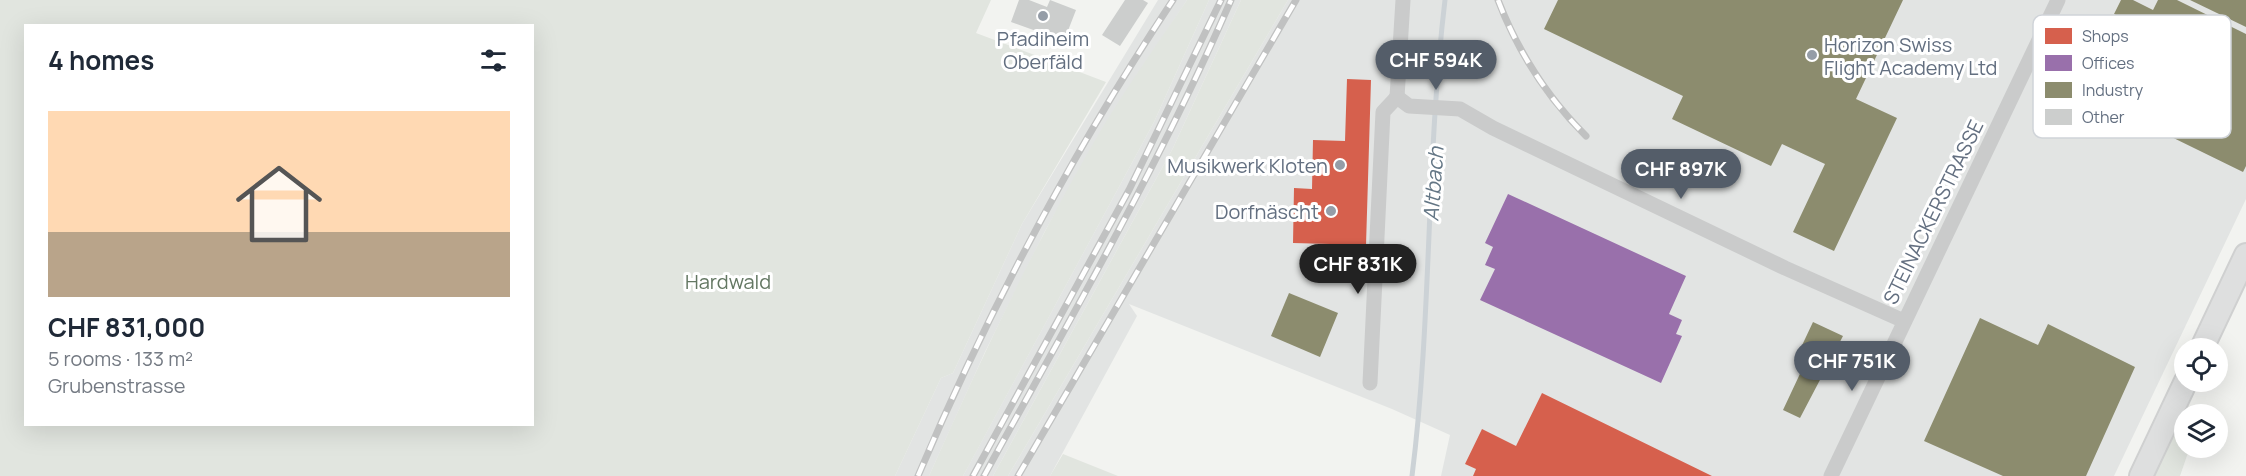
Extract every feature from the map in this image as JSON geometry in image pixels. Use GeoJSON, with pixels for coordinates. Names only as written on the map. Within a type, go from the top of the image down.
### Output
{"type":"FeatureCollection","features":[{"type":"Feature","properties":{"kind":"main road"},"geometry":{"type":"LineString","coordinates":[[2207,338],[2246,255]]}},
{"type":"Feature","properties":{"kind":"main road"},"geometry":{"type":"LineString","coordinates":[[2141,476],[2181,392]]}},
{"type":"Feature","properties":{"kind":"street"},"geometry":{"type":"LineString","coordinates":[[1370,383],[1383,112],[1397,97],[1403,0]]}},
{"type":"Feature","properties":{"kind":"street","name":"STEINACKERSTRASSE"},"geometry":{"type":"LineString","coordinates":[[2051,15],[2058,0]]}},
{"type":"Feature","properties":{"kind":"street","name":"STEINACKERSTRASSE"},"geometry":{"type":"LineString","coordinates":[[1831,476],[2033,52]]}},
{"type":"Feature","properties":{"kind":"street"},"geometry":{"type":"LineString","coordinates":[[1397,97],[1409,106],[1460,109],[1493,128],[1785,268],[1904,321]]}},
{"type":"Feature","properties":{"kind":"shaded area"},"geometry":{"type":"Polygon","coordinates":[[[1158,0],[1187,0],[1105,125],[1045,231],[985,352],[929,476],[895,476],[941,378],[953,373],[1022,224],[1158,0]]]}},
{"type":"Feature","properties":{"kind":"shaded area"},"geometry":{"type":"Polygon","coordinates":[[[1209,0],[1241,0],[1173,148],[993,476],[963,476],[1154,122],[1209,0]]]}},
{"type":"Feature","properties":{"kind":"shaded area"},"geometry":{"type":"Polygon","coordinates":[[[1288,0],[2246,0],[2246,199],[2180,338],[2174,338],[2174,350],[2114,476],[1441,476],[1450,435],[1392,409],[1129,304],[1137,316],[1050,476],[1008,476],[1288,0]]]}},
{"type":"Feature","properties":{"kind":"green space","name":"Hardwald"},"geometry":{"type":"Polygon","coordinates":[[[0,0],[991,0],[976,33],[1106,82],[1022,224],[953,373],[941,378],[895,476],[0,476],[0,0]]]}},
{"type":"Feature","properties":{"kind":"green space"},"geometry":{"type":"Polygon","coordinates":[[[1187,0],[1209,0],[1154,122],[968,467],[963,476],[929,476],[990,342],[1079,168],[1134,78],[1187,0]]]}},
{"type":"Feature","properties":{"kind":"green space"},"geometry":{"type":"Polygon","coordinates":[[[1241,0],[1288,0],[1008,476],[993,476],[1173,148],[1241,0]]]}},
{"type":"Feature","properties":{"kind":"green space"},"geometry":{"type":"Polygon","coordinates":[[[2174,427],[2174,458],[2186,458],[2180,476],[2151,476],[2174,427]]]}},
{"type":"Feature","properties":{"kind":"green space"},"geometry":{"type":"Polygon","coordinates":[[[1063,454],[1118,476],[1050,476],[1063,454]]]}},
{"type":"Feature","properties":{"kind":"building: Shops","name":"Musikwerk Kloten"},"geometry":{"type":"Polygon","coordinates":[[[1347,79],[1371,80],[1366,245],[1293,243],[1294,188],[1312,189],[1313,140],[1345,141],[1347,79]]]}},
{"type":"Feature","properties":{"kind":"building: Shops"},"geometry":{"type":"Polygon","coordinates":[[[1542,393],[1712,476],[1473,476],[1476,469],[1465,464],[1482,429],[1516,446],[1542,393]]]}},
{"type":"Feature","properties":{"kind":"building: Offices"},"geometry":{"type":"Polygon","coordinates":[[[1508,194],[1686,276],[1669,314],[1682,320],[1676,334],[1682,336],[1661,383],[1480,300],[1495,269],[1485,265],[1493,247],[1485,243],[1508,194]]]}},
{"type":"Feature","properties":{"kind":"building: Industry"},"geometry":{"type":"Polygon","coordinates":[[[1558,0],[1903,0],[1856,99],[1897,118],[1834,251],[1793,232],[1825,164],[1782,144],[1771,166],[1672,119],[1683,96],[1544,29],[1558,0]]]}},
{"type":"Feature","properties":{"kind":"building: Industry"},"geometry":{"type":"Polygon","coordinates":[[[2121,0],[2133,0],[2153,10],[2158,0],[2177,0],[2207,15],[2116,15],[2114,14],[2121,0]]]}},
{"type":"Feature","properties":{"kind":"building: Industry"},"geometry":{"type":"Polygon","coordinates":[[[2190,0],[2246,0],[2246,27],[2231,20],[2231,15],[2221,15],[2190,0]]]}},
{"type":"Feature","properties":{"kind":"building: Industry"},"geometry":{"type":"Polygon","coordinates":[[[2231,27],[2246,34],[2246,166],[2243,172],[2174,138],[2231,138],[2231,27]]]}},
{"type":"Feature","properties":{"kind":"building: Industry"},"geometry":{"type":"Polygon","coordinates":[[[1289,293],[1338,313],[1320,357],[1271,336],[1289,293]]]}},
{"type":"Feature","properties":{"kind":"building: Industry"},"geometry":{"type":"Polygon","coordinates":[[[1980,318],[2038,345],[2048,324],[2135,367],[2086,476],[2003,476],[1924,441],[1980,318]]]}},
{"type":"Feature","properties":{"kind":"building: Industry"},"geometry":{"type":"Polygon","coordinates":[[[1813,322],[1843,336],[1800,418],[1783,410],[1806,361],[1797,356],[1813,322]]]}},
{"type":"Feature","properties":{"kind":"building: Other","name":"Pfadiheim Oberfäld"},"geometry":{"type":"Polygon","coordinates":[[[1019,0],[1029,0],[1047,7],[1050,0],[1076,10],[1064,41],[1011,22],[1019,0]]]}},
{"type":"Feature","properties":{"kind":"building: Other"},"geometry":{"type":"Polygon","coordinates":[[[1125,0],[1143,0],[1148,3],[1120,46],[1102,35],[1125,0]]]}},
{"type":"Feature","properties":{"kind":"waterway","name":"Altbach"},"geometry":{"type":"LineString","coordinates":[[1412,476],[1423,357],[1435,119],[1445,0]]}},
{"type":"Feature","properties":{"kind":"railway"},"geometry":{"type":"LineString","coordinates":[[918,476],[974,352],[1035,232],[1101,115],[1173,0]]}},
{"type":"Feature","properties":{"kind":"railway"},"geometry":{"type":"LineString","coordinates":[[973,476],[1129,190],[1221,0]]}},
{"type":"Feature","properties":{"kind":"railway"},"geometry":{"type":"LineString","coordinates":[[984,476],[1144,181],[1204,61],[1231,0]]}},
{"type":"Feature","properties":{"kind":"railway"},"geometry":{"type":"LineString","coordinates":[[1018,476],[1296,0]]}},
{"type":"Feature","properties":{"kind":"railway"},"geometry":{"type":"LineString","coordinates":[[1498,0],[1524,56],[1546,90],[1586,136]]}},
{"type":"Feature","properties":{"kind":"place","name":"Pfadiheim Oberfäld"},"geometry":{"type":"Point","coordinates":[1043,16]}},
{"type":"Feature","properties":{"kind":"place","name":"Horizon Swiss Flight Academy Ltd"},"geometry":{"type":"Point","coordinates":[1812,55]}},
{"type":"Feature","properties":{"kind":"place","name":"Musikwerk Kloten"},"geometry":{"type":"Point","coordinates":[1340,165]}},
{"type":"Feature","properties":{"kind":"place","name":"Dorfnäscht"},"geometry":{"type":"Point","coordinates":[1331,211]}}]}
